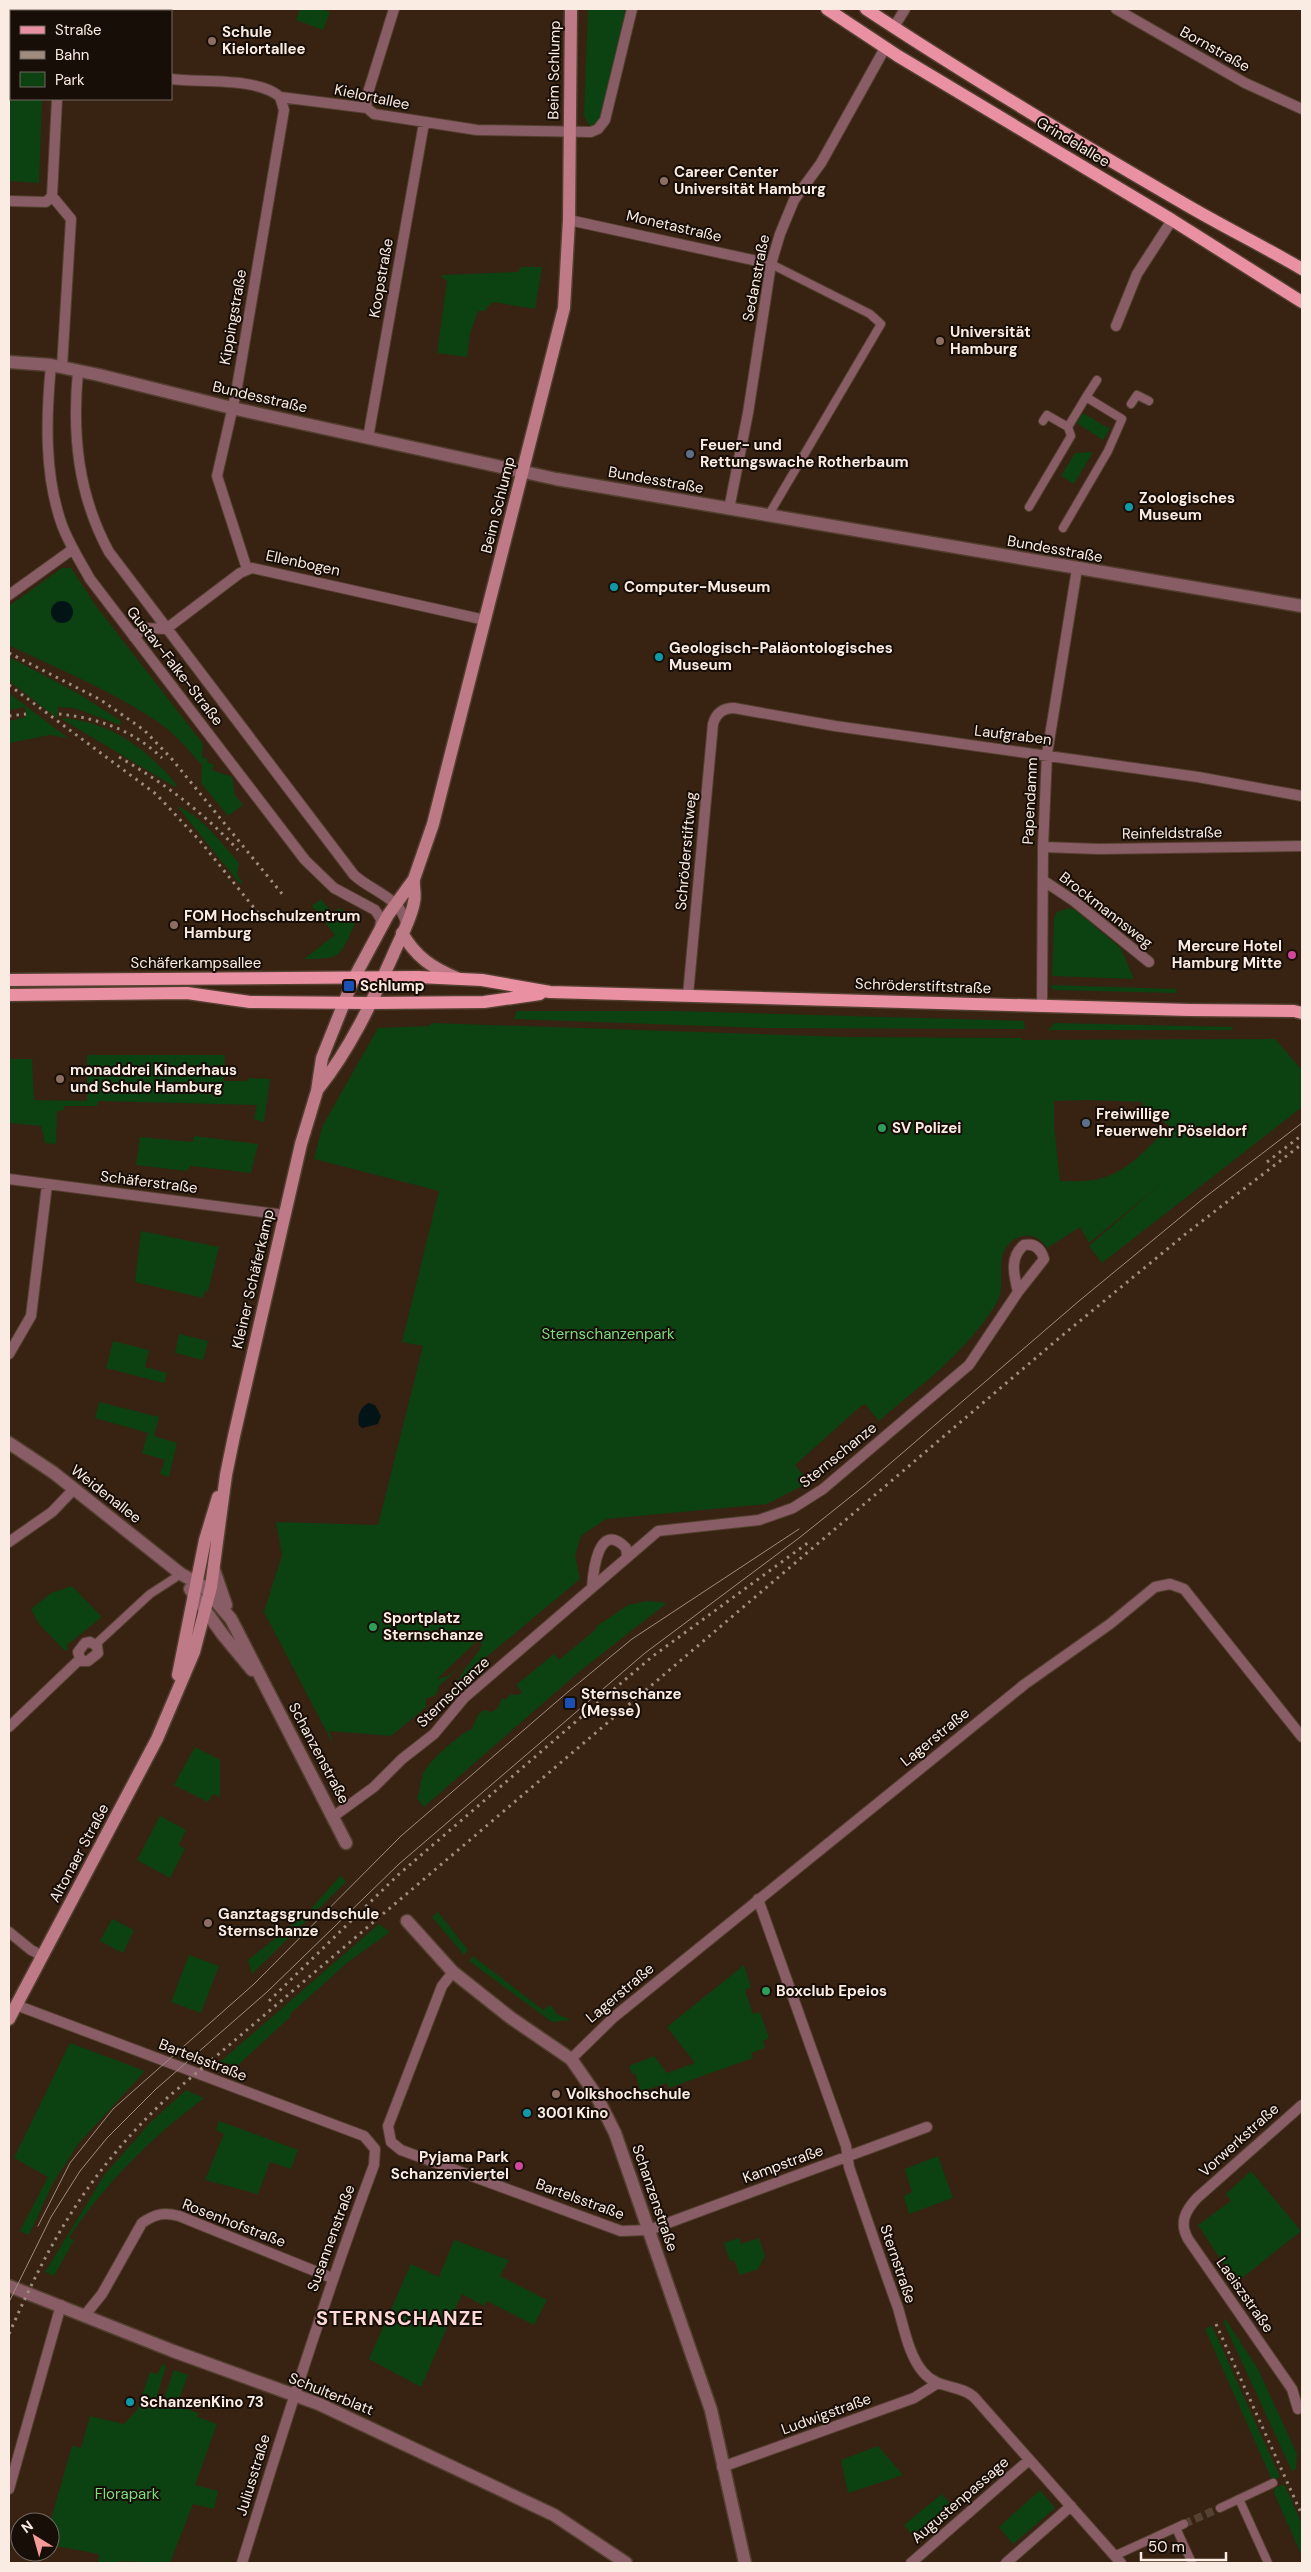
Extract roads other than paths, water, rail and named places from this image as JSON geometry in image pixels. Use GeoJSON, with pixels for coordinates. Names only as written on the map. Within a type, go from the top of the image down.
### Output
{"type":"FeatureCollection","features":[{"type":"Feature","properties":{"kind":"main road","name":"Beim Schlump"},"geometry":{"type":"LineString","coordinates":[[343,1003],[380,930],[395,904],[414,879],[433,824],[564,308],[569,220],[572,9]]}},
{"type":"Feature","properties":{"kind":"main road","name":"Grindelallee"},"geometry":{"type":"LineString","coordinates":[[827,9],[885,48],[1172,220],[1302,302]]}},
{"type":"Feature","properties":{"kind":"main road","name":"Grindelallee"},"geometry":{"type":"LineString","coordinates":[[866,9],[927,50],[1182,203],[1302,269]]}},
{"type":"Feature","properties":{"kind":"main road","name":"Beim Schlump"},"geometry":{"type":"LineString","coordinates":[[370,1003],[404,929],[415,900],[414,879]]}},
{"type":"Feature","properties":{"kind":"main road"},"geometry":{"type":"LineString","coordinates":[[404,929],[423,960],[440,971],[459,979]]}},
{"type":"Feature","properties":{"kind":"main road","name":"Schröderstiftstraße"},"geometry":{"type":"LineString","coordinates":[[382,977],[482,980],[550,992],[1189,1010],[1300,1010]]}},
{"type":"Feature","properties":{"kind":"main road","name":"Schäferkampsallee"},"geometry":{"type":"LineString","coordinates":[[9,980],[382,977]]}},
{"type":"Feature","properties":{"kind":"main road","name":"Schröderstiftstraße"},"geometry":{"type":"LineString","coordinates":[[370,1003],[484,1002],[550,992]]}},
{"type":"Feature","properties":{"kind":"main road","name":"Schäferkampsallee"},"geometry":{"type":"LineString","coordinates":[[9,994],[187,993],[250,1002],[370,1003]]}},
{"type":"Feature","properties":{"kind":"main road","name":"Kleiner Schäferkamp"},"geometry":{"type":"LineString","coordinates":[[206,1612],[214,1570],[226,1475],[285,1215],[317,1091],[322,1058],[343,1003]]}},
{"type":"Feature","properties":{"kind":"main road","name":"Kleiner Schäferkamp"},"geometry":{"type":"LineString","coordinates":[[317,1091],[339,1061],[370,1003]]}},
{"type":"Feature","properties":{"kind":"main road","name":"Kleiner Schäferkamp"},"geometry":{"type":"LineString","coordinates":[[197,1581],[207,1531],[226,1475]]}},
{"type":"Feature","properties":{"kind":"main road","name":"Altonaer Straße"},"geometry":{"type":"LineString","coordinates":[[173,1700],[197,1581]]}},
{"type":"Feature","properties":{"kind":"main road","name":"Altonaer Straße"},"geometry":{"type":"LineString","coordinates":[[9,2019],[157,1740],[194,1652],[206,1612]]}},
{"type":"Feature","properties":{"kind":"street"},"geometry":{"type":"LineString","coordinates":[[367,108],[366,99],[394,9]]}},
{"type":"Feature","properties":{"kind":"street","name":"Beim Schlump"},"geometry":{"type":"LineString","coordinates":[[570,133],[591,132],[602,124],[632,9]]}},
{"type":"Feature","properties":{"kind":"street"},"geometry":{"type":"LineString","coordinates":[[894,27],[905,9]]}},
{"type":"Feature","properties":{"kind":"street","name":"Bornstraße"},"geometry":{"type":"LineString","coordinates":[[1116,9],[1245,83],[1302,109]]}},
{"type":"Feature","properties":{"kind":"street","name":"Sedanstraße"},"geometry":{"type":"LineString","coordinates":[[729,509],[748,413],[771,264],[780,234],[794,200],[820,163],[885,48]]}},
{"type":"Feature","properties":{"kind":"street","name":"Kielortallee"},"geometry":{"type":"LineString","coordinates":[[172,79],[191,82],[226,82],[271,90],[280,97],[367,108],[374,114],[424,123],[493,132],[570,133]]}},
{"type":"Feature","properties":{"kind":"street","name":"Kippingstraße"},"geometry":{"type":"LineString","coordinates":[[247,569],[217,476],[232,408],[284,110],[280,97]]}},
{"type":"Feature","properties":{"kind":"street"},"geometry":{"type":"LineString","coordinates":[[9,201],[46,202],[52,196],[57,100]]}},
{"type":"Feature","properties":{"kind":"street","name":"Koopstraße"},"geometry":{"type":"LineString","coordinates":[[368,438],[424,123]]}},
{"type":"Feature","properties":{"kind":"street","name":"Gustav-Falke-Straße"},"geometry":{"type":"LineString","coordinates":[[52,196],[71,218],[48,428],[51,475],[60,516],[73,549],[90,579],[305,860],[334,888],[375,910],[381,919],[380,930]]}},
{"type":"Feature","properties":{"kind":"street","name":"Monetastraße"},"geometry":{"type":"LineString","coordinates":[[569,220],[771,264]]}},
{"type":"Feature","properties":{"kind":"street"},"geometry":{"type":"LineString","coordinates":[[1116,326],[1137,274],[1172,220]]}},
{"type":"Feature","properties":{"kind":"street"},"geometry":{"type":"LineString","coordinates":[[768,516],[881,324],[870,314],[771,264]]}},
{"type":"Feature","properties":{"kind":"street","name":"Bundesstraße"},"geometry":{"type":"LineString","coordinates":[[9,362],[56,366],[232,408],[523,472],[768,516],[1302,606]]}},
{"type":"Feature","properties":{"kind":"street","name":"Gustav-Falke-Straße"},"geometry":{"type":"LineString","coordinates":[[78,371],[75,402],[77,447],[82,485],[88,508],[108,552],[354,875],[395,904],[402,912],[404,929]]}},
{"type":"Feature","properties":{"kind":"street"},"geometry":{"type":"LineString","coordinates":[[1068,427],[1097,380]]}},
{"type":"Feature","properties":{"kind":"street"},"geometry":{"type":"LineString","coordinates":[[1063,528],[1137,395],[1149,401]]}},
{"type":"Feature","properties":{"kind":"street"},"geometry":{"type":"LineString","coordinates":[[1086,398],[1122,419]]}},
{"type":"Feature","properties":{"kind":"street"},"geometry":{"type":"LineString","coordinates":[[1029,507],[1071,436],[1068,427],[1047,415],[1043,421]]}},
{"type":"Feature","properties":{"kind":"street"},"geometry":{"type":"LineString","coordinates":[[9,595],[73,549]]}},
{"type":"Feature","properties":{"kind":"street","name":"Ellenbogen"},"geometry":{"type":"LineString","coordinates":[[166,629],[247,569],[259,568],[485,620]]}},
{"type":"Feature","properties":{"kind":"street","name":"Papendamm"},"geometry":{"type":"LineString","coordinates":[[1042,1006],[1043,847],[1047,754],[1077,569]]}},
{"type":"Feature","properties":{"kind":"street"},"geometry":{"type":"LineString","coordinates":[[134,637],[145,628],[166,629]]}},
{"type":"Feature","properties":{"kind":"street","name":"Laufgraben"},"geometry":{"type":"LineString","coordinates":[[720,712],[734,708],[835,726],[1047,754],[1198,777],[1302,796]]}},
{"type":"Feature","properties":{"kind":"street","name":"Schröderstiftweg"},"geometry":{"type":"LineString","coordinates":[[688,995],[713,724],[720,712]]}},
{"type":"Feature","properties":{"kind":"street","name":"Reinfeldstraße"},"geometry":{"type":"LineString","coordinates":[[1043,847],[1099,849],[1302,846]]}},
{"type":"Feature","properties":{"kind":"street","name":"Brockmannsweg"},"geometry":{"type":"LineString","coordinates":[[1044,881],[1074,901],[1149,962]]}},
{"type":"Feature","properties":{"kind":"street","name":"Schäferstraße"},"geometry":{"type":"LineString","coordinates":[[9,1179],[285,1215]]}},
{"type":"Feature","properties":{"kind":"street"},"geometry":{"type":"LineString","coordinates":[[9,1354],[31,1316],[47,1185]]}},
{"type":"Feature","properties":{"kind":"street","name":"Sternschanze"},"geometry":{"type":"LineString","coordinates":[[334,1816],[374,1788],[402,1759],[434,1734],[464,1698],[658,1531],[759,1520],[780,1514],[803,1504],[969,1365],[1018,1292]]}},
{"type":"Feature","properties":{"kind":"street","name":"Weidenallee"},"geometry":{"type":"LineString","coordinates":[[9,1443],[74,1489],[181,1574],[197,1581],[210,1593]]}},
{"type":"Feature","properties":{"kind":"street"},"geometry":{"type":"LineString","coordinates":[[9,1542],[52,1512],[74,1489]]}},
{"type":"Feature","properties":{"kind":"street"},"geometry":{"type":"LineString","coordinates":[[592,1588],[594,1564],[600,1548],[609,1542],[618,1542],[626,1548],[627,1556]]}},
{"type":"Feature","properties":{"kind":"street"},"geometry":{"type":"LineString","coordinates":[[214,1570],[231,1619]]}},
{"type":"Feature","properties":{"kind":"street"},"geometry":{"type":"LineString","coordinates":[[9,1727],[79,1660],[84,1662],[96,1656],[98,1650],[96,1644],[150,1594],[181,1574]]}},
{"type":"Feature","properties":{"kind":"street","name":"Weidenallee"},"geometry":{"type":"LineString","coordinates":[[181,1574],[194,1596]]}},
{"type":"Feature","properties":{"kind":"street","name":"Lagerstraße"},"geometry":{"type":"LineString","coordinates":[[570,2059],[614,2017],[1021,1687],[1110,1624],[1155,1588],[1170,1584],[1184,1589],[1302,1738]]}},
{"type":"Feature","properties":{"kind":"street","name":"Schanzenstraße"},"geometry":{"type":"LineString","coordinates":[[210,1593],[231,1619],[346,1842]]}},
{"type":"Feature","properties":{"kind":"street","name":"Schanzenstraße"},"geometry":{"type":"LineString","coordinates":[[194,1596],[235,1651],[261,1680]]}},
{"type":"Feature","properties":{"kind":"street","name":"Sternstraße"},"geometry":{"type":"LineString","coordinates":[[758,1899],[846,2146],[849,2167],[915,2358],[923,2372],[938,2383],[971,2394],[1117,2560]]}},
{"type":"Feature","properties":{"kind":"street","name":"Schanzenstraße"},"geometry":{"type":"LineString","coordinates":[[407,1921],[453,1972],[511,2018],[570,2059],[593,2089],[608,2117],[711,2410],[722,2468],[745,2563]]}},
{"type":"Feature","properties":{"kind":"street"},"geometry":{"type":"LineString","coordinates":[[9,1932],[31,1950],[43,1956]]}},
{"type":"Feature","properties":{"kind":"street","name":"Bartelsstraße"},"geometry":{"type":"LineString","coordinates":[[453,1972],[442,1986],[388,2126],[391,2142],[401,2150],[467,2172],[600,2224],[621,2231],[649,2230]]}},
{"type":"Feature","properties":{"kind":"street","name":"Bartelsstraße"},"geometry":{"type":"LineString","coordinates":[[16,2005],[364,2136],[375,2149]]}},
{"type":"Feature","properties":{"kind":"street","name":"Vorwerkstraße"},"geometry":{"type":"LineString","coordinates":[[1197,2198],[1302,2105]]}},
{"type":"Feature","properties":{"kind":"street","name":"Kampstraße"},"geometry":{"type":"LineString","coordinates":[[649,2230],[927,2127]]}},
{"type":"Feature","properties":{"kind":"street","name":"Susannenstraße"},"geometry":{"type":"LineString","coordinates":[[293,2395],[332,2278],[374,2164],[375,2149]]}},
{"type":"Feature","properties":{"kind":"street","name":"Laeiszstraße"},"geometry":{"type":"LineString","coordinates":[[1197,2198],[1185,2212],[1183,2222],[1185,2233],[1292,2389],[1298,2409]]}},
{"type":"Feature","properties":{"kind":"street","name":"Rosenhofstraße"},"geometry":{"type":"LineString","coordinates":[[85,2315],[102,2294],[142,2224],[152,2216],[165,2213],[179,2216],[332,2278]]}},
{"type":"Feature","properties":{"kind":"street","name":"Schulterblatt"},"geometry":{"type":"LineString","coordinates":[[9,2286],[362,2423],[554,2516],[626,2563]]}},
{"type":"Feature","properties":{"kind":"street"},"geometry":{"type":"LineString","coordinates":[[9,2489],[61,2305]]}},
{"type":"Feature","properties":{"kind":"street","name":"Ludwigstraße"},"geometry":{"type":"LineString","coordinates":[[722,2468],[914,2398],[938,2383]]}},
{"type":"Feature","properties":{"kind":"street","name":"Juliusstraße"},"geometry":{"type":"LineString","coordinates":[[242,2563],[293,2395]]}},
{"type":"Feature","properties":{"kind":"street","name":"Augustenpassage"},"geometry":{"type":"LineString","coordinates":[[911,2563],[1029,2460]]}},
{"type":"Feature","properties":{"kind":"street"},"geometry":{"type":"LineString","coordinates":[[1220,2508],[1273,2483]]}},
{"type":"Feature","properties":{"kind":"street"},"geometry":{"type":"LineString","coordinates":[[1238,2499],[1268,2563]]}},
{"type":"Feature","properties":{"kind":"street"},"geometry":{"type":"LineString","coordinates":[[1006,2563],[1071,2506]]}},
{"type":"Feature","properties":{"kind":"street"},"geometry":{"type":"LineString","coordinates":[[1117,2560],[1184,2524]]}},
{"type":"Feature","properties":{"kind":"street"},"geometry":{"type":"LineString","coordinates":[[1176,2528],[1192,2563]]}},
{"type":"Feature","properties":{"kind":"tunnel"},"geometry":{"type":"LineString","coordinates":[[1184,2524],[1220,2508]]}},
{"type":"Feature","properties":{"kind":"tram line"},"geometry":{"type":"LineString","coordinates":[[9,2302],[51,2217],[80,2171],[107,2138],[156,2089],[267,1992],[399,1864],[645,1653],[799,1538],[864,1486],[1079,1301],[1204,1198],[1302,1123]]}},
{"type":"Feature","properties":{"kind":"tram line"},"geometry":{"type":"LineString","coordinates":[[38,2226],[70,2163],[113,2109],[254,1984],[401,1836],[632,1639],[799,1529]]}},
{"type":"Feature","properties":{"kind":"railway"},"geometry":{"type":"LineString","coordinates":[[9,653],[101,700],[144,730],[171,758],[283,895]]}},
{"type":"Feature","properties":{"kind":"railway"},"geometry":{"type":"LineString","coordinates":[[9,685],[156,794],[200,841],[259,914]]}},
{"type":"Feature","properties":{"kind":"railway"},"geometry":{"type":"LineString","coordinates":[[9,716],[26,714]]}},
{"type":"Feature","properties":{"kind":"railway"},"geometry":{"type":"LineString","coordinates":[[59,714],[101,722],[114,727],[139,740],[162,758]]}},
{"type":"Feature","properties":{"kind":"railway"},"geometry":{"type":"LineString","coordinates":[[119,757],[152,777],[182,799],[211,823],[238,850]]}},
{"type":"Feature","properties":{"kind":"railway"},"geometry":{"type":"LineString","coordinates":[[1267,1162],[1302,1135]]}},
{"type":"Feature","properties":{"kind":"railway"},"geometry":{"type":"LineString","coordinates":[[9,2334],[57,2236],[75,2207],[94,2179],[116,2152],[167,2098],[1058,1339],[1188,1232],[1302,1144]]}},
{"type":"Feature","properties":{"kind":"railway"},"geometry":{"type":"LineString","coordinates":[[269,2001],[398,1875],[587,1712],[653,1656],[809,1542]]}},
{"type":"Feature","properties":{"kind":"railway"},"geometry":{"type":"LineString","coordinates":[[1216,2324],[1302,2515]]}},
{"type":"Feature","properties":{"kind":"place","name":"Schule Kielortallee"},"geometry":{"type":"Point","coordinates":[212,41]}},
{"type":"Feature","properties":{"kind":"place","name":"Career Center Universität Hamburg"},"geometry":{"type":"Point","coordinates":[664,181]}},
{"type":"Feature","properties":{"kind":"place","name":"Universität Hamburg"},"geometry":{"type":"Point","coordinates":[940,341]}},
{"type":"Feature","properties":{"kind":"place","name":"Feuer- und Rettungswache Rotherbaum"},"geometry":{"type":"Point","coordinates":[690,454]}},
{"type":"Feature","properties":{"kind":"place","name":"Zoologisches Museum"},"geometry":{"type":"Point","coordinates":[1129,507]}},
{"type":"Feature","properties":{"kind":"place","name":"Computer-Museum"},"geometry":{"type":"Point","coordinates":[614,587]}},
{"type":"Feature","properties":{"kind":"place","name":"Geologisch-Paläontologisches Museum"},"geometry":{"type":"Point","coordinates":[659,657]}},
{"type":"Feature","properties":{"kind":"place","name":"FOM Hochschulzentrum Hamburg"},"geometry":{"type":"Point","coordinates":[174,925]}},
{"type":"Feature","properties":{"kind":"place","name":"Mercure Hotel Hamburg Mitte"},"geometry":{"type":"Point","coordinates":[1292,955]}},
{"type":"Feature","properties":{"kind":"place","name":"Schlump"},"geometry":{"type":"Point","coordinates":[349,986]}},
{"type":"Feature","properties":{"kind":"place","name":"monaddrei Kinderhaus und Schule Hamburg"},"geometry":{"type":"Point","coordinates":[60,1079]}},
{"type":"Feature","properties":{"kind":"place","name":"Freiwillige Feuerwehr Pöseldorf"},"geometry":{"type":"Point","coordinates":[1086,1123]}},
{"type":"Feature","properties":{"kind":"place","name":"SV Polizei"},"geometry":{"type":"Point","coordinates":[882,1128]}},
{"type":"Feature","properties":{"kind":"place","name":"Sportplatz Sternschanze"},"geometry":{"type":"Point","coordinates":[373,1627]}},
{"type":"Feature","properties":{"kind":"place","name":"Sternschanze (Messe)"},"geometry":{"type":"Point","coordinates":[570,1703]}},
{"type":"Feature","properties":{"kind":"place","name":"Ganztagsgrundschule Sternschanze"},"geometry":{"type":"Point","coordinates":[208,1923]}},
{"type":"Feature","properties":{"kind":"place","name":"Boxclub Epeios"},"geometry":{"type":"Point","coordinates":[766,1991]}},
{"type":"Feature","properties":{"kind":"place","name":"Volkshochschule"},"geometry":{"type":"Point","coordinates":[556,2094]}},
{"type":"Feature","properties":{"kind":"place","name":"3001 Kino"},"geometry":{"type":"Point","coordinates":[527,2113]}},
{"type":"Feature","properties":{"kind":"place","name":"Pyjama Park Schanzenviertel"},"geometry":{"type":"Point","coordinates":[519,2166]}},
{"type":"Feature","properties":{"kind":"place","name":"SchanzenKino 73"},"geometry":{"type":"Point","coordinates":[130,2402]}},
{"type":"Feature","properties":{"kind":"district","name":"STERNSCHANZE"},"geometry":{"type":"Point","coordinates":[400,2318]}},
{"type":"Feature","properties":{"kind":"park label","name":"Sternschanzenpark"},"geometry":{"type":"Point","coordinates":[608,1334]}},
{"type":"Feature","properties":{"kind":"park label","name":"Florapark"},"geometry":{"type":"Point","coordinates":[127,2494]}}]}
